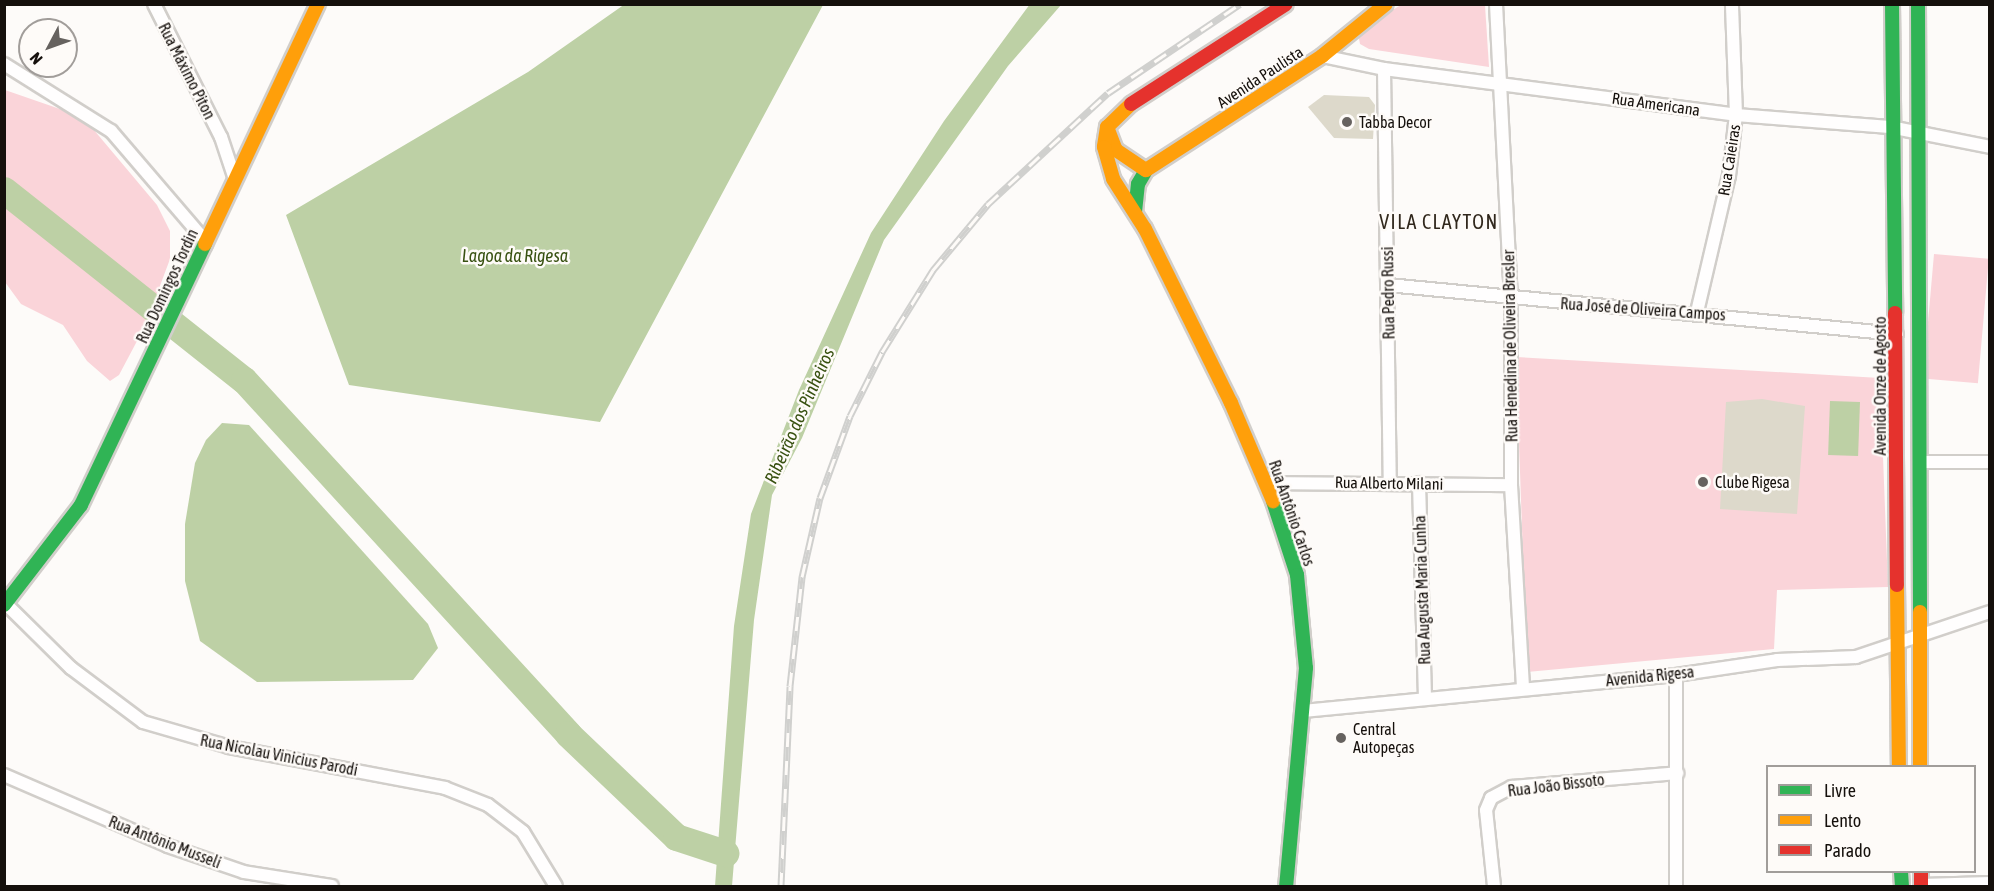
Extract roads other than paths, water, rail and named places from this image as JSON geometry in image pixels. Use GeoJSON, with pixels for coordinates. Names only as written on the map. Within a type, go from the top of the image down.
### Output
{"type":"FeatureCollection","features":[{"type":"Feature","properties":{"kind":"main road","name":"Rua Domingos Tordin"},"geometry":{"type":"LineString","coordinates":[[5,603],[81,505],[318,4]]}},
{"type":"Feature","properties":{"kind":"main road"},"geometry":{"type":"LineString","coordinates":[[1135,212],[1138,184],[1146,170],[1116,150],[1107,127],[1118,113],[1286,4]]}},
{"type":"Feature","properties":{"kind":"main road","name":"Avenida Paulista"},"geometry":{"type":"LineString","coordinates":[[1146,170],[1322,56],[1386,4]]}},
{"type":"Feature","properties":{"kind":"main road","name":"Avenida Onze de Agosto"},"geometry":{"type":"LineString","coordinates":[[1892,4],[1890,127],[1897,334],[1899,765]]}},
{"type":"Feature","properties":{"kind":"main road"},"geometry":{"type":"LineString","coordinates":[[1918,4],[1917,133],[1922,462],[1920,765]]}},
{"type":"Feature","properties":{"kind":"main road","name":"Rua Antônio Carlos"},"geometry":{"type":"LineString","coordinates":[[1107,127],[1107,163],[1135,212],[1267,483],[1297,574],[1305,652],[1303,711],[1289,818],[1286,886]]}},
{"type":"Feature","properties":{"kind":"main road","name":"Rua Domingos Tordin"},"geometry":{"type":"LineString","coordinates":[[4,585],[30,572]]}},
{"type":"Feature","properties":{"kind":"street","name":"Rua Máximo Piton"},"geometry":{"type":"LineString","coordinates":[[154,4],[221,137],[235,179]]}},
{"type":"Feature","properties":{"kind":"street","name":"Rua Henedina de Oliveira Bresler"},"geometry":{"type":"LineString","coordinates":[[1496,4],[1511,299],[1511,485],[1522,688]]}},
{"type":"Feature","properties":{"kind":"street","name":"Rua Caieiras"},"geometry":{"type":"LineString","coordinates":[[1697,312],[1729,176],[1736,115],[1732,4]]}},
{"type":"Feature","properties":{"kind":"street","name":"Rua Americana"},"geometry":{"type":"LineString","coordinates":[[1322,56],[1384,69],[1501,82],[1736,115],[1890,127],[1989,147]]}},
{"type":"Feature","properties":{"kind":"street"},"geometry":{"type":"LineString","coordinates":[[4,64],[111,131],[206,242]]}},
{"type":"Feature","properties":{"kind":"street","name":"Rua Pedro Russi"},"geometry":{"type":"LineString","coordinates":[[1384,69],[1390,481]]}},
{"type":"Feature","properties":{"kind":"street","name":"Rua Máximo Piton"},"geometry":{"type":"LineString","coordinates":[[221,137],[246,157]]}},
{"type":"Feature","properties":{"kind":"street","name":"Rua José de Oliveira Campos"},"geometry":{"type":"LineString","coordinates":[[1388,285],[1511,299],[1697,312],[1897,334]]}},
{"type":"Feature","properties":{"kind":"street"},"geometry":{"type":"LineString","coordinates":[[1922,462],[1989,462]]}},
{"type":"Feature","properties":{"kind":"street","name":"Rua Alberto Milani"},"geometry":{"type":"LineString","coordinates":[[1267,483],[1390,481],[1511,485]]}},
{"type":"Feature","properties":{"kind":"street","name":"Rua Augusta Maria Cunha"},"geometry":{"type":"LineString","coordinates":[[1419,483],[1425,698]]}},
{"type":"Feature","properties":{"kind":"street","name":"Rua Nicolau Vinicius Parodi"},"geometry":{"type":"LineString","coordinates":[[5,603],[71,668],[143,722],[229,747],[445,788],[488,805],[523,832],[556,886]]}},
{"type":"Feature","properties":{"kind":"street","name":"Avenida Rigesa"},"geometry":{"type":"LineString","coordinates":[[1303,711],[1522,688],[1676,675],[1777,660],[1856,657],[1989,612]]}},
{"type":"Feature","properties":{"kind":"street"},"geometry":{"type":"LineString","coordinates":[[1676,675],[1676,886]]}},
{"type":"Feature","properties":{"kind":"street","name":"Rua João Bissoto"},"geometry":{"type":"LineString","coordinates":[[1494,886],[1486,810],[1496,794],[1512,787],[1677,773]]}},
{"type":"Feature","properties":{"kind":"street","name":"Rua Antônio Musseli"},"geometry":{"type":"LineString","coordinates":[[4,775],[168,846],[244,872],[332,886]]}},
{"type":"Feature","properties":{"kind":"street"},"geometry":{"type":"LineString","coordinates":[[1921,881],[1989,883]]}},
{"type":"Feature","properties":{"kind":"water","name":"Lagoa da Rigesa"},"geometry":{"type":"Polygon","coordinates":[[[625,4],[823,5],[600,422],[349,385],[286,215],[528,72],[625,4]]]}},
{"type":"Feature","properties":{"kind":"water","name":"Ribeirão dos Pinheiros"},"geometry":{"type":"Polygon","coordinates":[[[1030,4],[1061,5],[1008,66],[884,240],[802,438],[772,495],[754,620],[732,886],[715,886],[734,626],[751,514],[799,390],[871,233],[944,121],[1030,4]]]}},
{"type":"Feature","properties":{"kind":"water"},"geometry":{"type":"Polygon","coordinates":[[[1830,401],[1860,402],[1858,456],[1828,455],[1830,401]]]}},
{"type":"Feature","properties":{"kind":"water"},"geometry":{"type":"Polygon","coordinates":[[[222,423],[249,425],[428,624],[438,648],[413,680],[257,682],[200,641],[185,581],[185,524],[195,463],[206,440],[222,423]]]}},
{"type":"Feature","properties":{"kind":"waterway"},"geometry":{"type":"LineString","coordinates":[[4,190],[244,380],[568,734],[676,837],[725,853]]}},
{"type":"Feature","properties":{"kind":"railway"},"geometry":{"type":"LineString","coordinates":[[781,886],[790,686],[802,577],[820,498],[850,416],[882,352],[933,270],[988,204],[1108,93],[1240,4]]}},
{"type":"Feature","properties":{"kind":"place","name":"Tabba Decor"},"geometry":{"type":"Point","coordinates":[1347,122]}},
{"type":"Feature","properties":{"kind":"place","name":"Clube Rigesa"},"geometry":{"type":"Point","coordinates":[1703,482]}},
{"type":"Feature","properties":{"kind":"place","name":"Central Autopeças"},"geometry":{"type":"Point","coordinates":[1341,738]}},
{"type":"Feature","properties":{"kind":"district","name":"VILA CLAYTON"},"geometry":{"type":"Point","coordinates":[1439,221]}}]}
